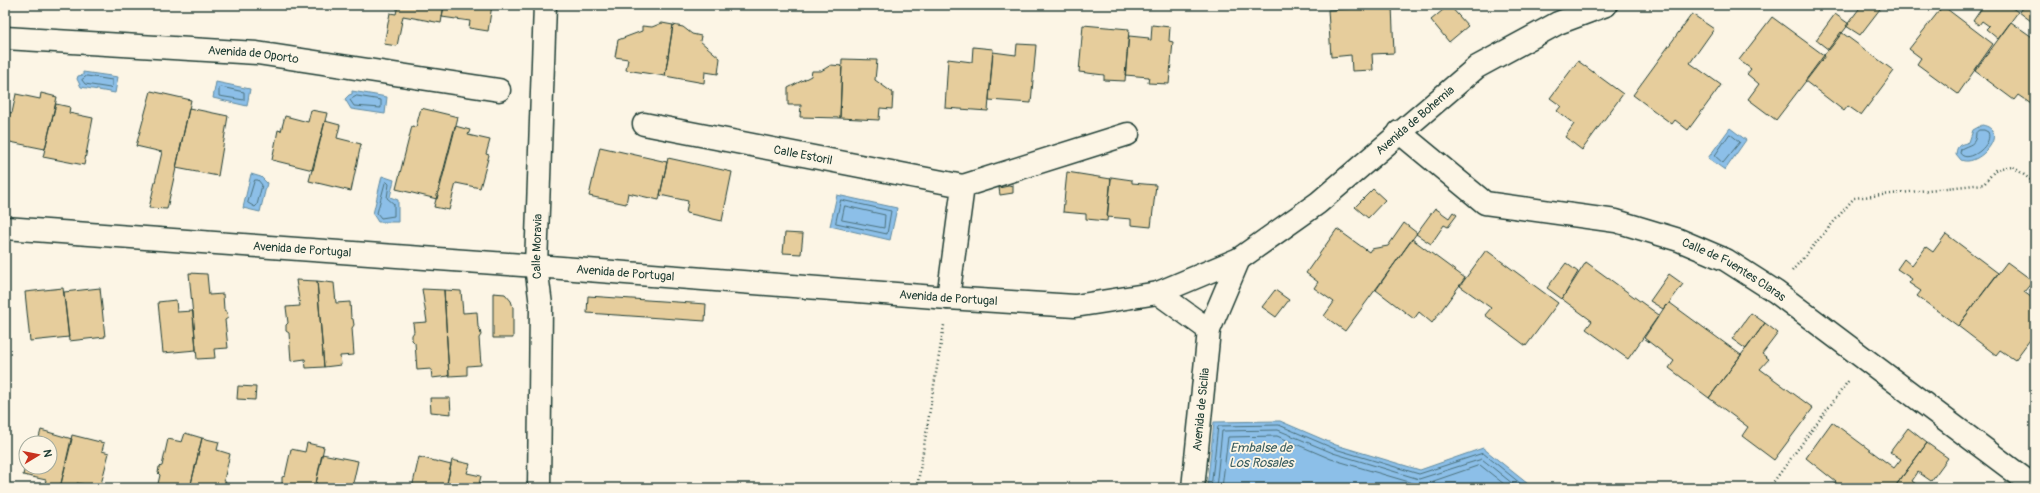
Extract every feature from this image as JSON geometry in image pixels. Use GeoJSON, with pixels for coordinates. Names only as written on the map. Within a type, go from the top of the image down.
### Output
{"type":"FeatureCollection","features":[{"type":"Feature","properties":{"kind":"street","name":"Calle Moravia"},"geometry":{"type":"LineString","coordinates":[[539,488],[541,305],[536,266],[545,5]]}},
{"type":"Feature","properties":{"kind":"street","name":"Avenida de Bohemia"},"geometry":{"type":"LineString","coordinates":[[1239,259],[1318,202],[1477,67],[1558,23],[1606,5]]}},
{"type":"Feature","properties":{"kind":"street","name":"Avenida de Oporto"},"geometry":{"type":"LineString","coordinates":[[5,38],[257,53],[499,90]]}},
{"type":"Feature","properties":{"kind":"street","name":"Calle Estoril"},"geometry":{"type":"LineString","coordinates":[[644,124],[963,186],[1128,134]]}},
{"type":"Feature","properties":{"kind":"street","name":"Calle de Fuentes Claras"},"geometry":{"type":"LineString","coordinates":[[1399,132],[1485,203],[1616,221],[1679,240],[1726,260],[1776,292],[2035,487]]}},
{"type":"Feature","properties":{"kind":"street"},"geometry":{"type":"LineString","coordinates":[[948,298],[963,186]]}},
{"type":"Feature","properties":{"kind":"street","name":"Avenida de Portugal"},"geometry":{"type":"LineString","coordinates":[[5,228],[536,266],[948,298],[1075,306],[1158,293],[1239,259]]}},
{"type":"Feature","properties":{"kind":"street","name":"Avenida de Sicilia"},"geometry":{"type":"LineString","coordinates":[[1193,488],[1209,330],[1239,259]]}},
{"type":"Feature","properties":{"kind":"street"},"geometry":{"type":"LineString","coordinates":[[1158,293],[1209,330]]}},
{"type":"Feature","properties":{"kind":"path"},"geometry":{"type":"LineString","coordinates":[[1776,292],[1854,198],[1984,184],[1996,169],[2012,166],[2031,180],[2035,179]]}},
{"type":"Feature","properties":{"kind":"path"},"geometry":{"type":"LineString","coordinates":[[917,488],[948,298]]}},
{"type":"Feature","properties":{"kind":"path"},"geometry":{"type":"LineString","coordinates":[[1768,488],[1865,359]]}},
{"type":"Feature","properties":{"kind":"water"},"geometry":{"type":"Polygon","coordinates":[[[83,72],[118,77],[115,93],[81,87],[77,79],[78,76],[83,75],[83,72]]]}},
{"type":"Feature","properties":{"kind":"water"},"geometry":{"type":"Polygon","coordinates":[[[216,82],[250,89],[247,106],[213,98],[216,82]]]}},
{"type":"Feature","properties":{"kind":"water"},"geometry":{"type":"Polygon","coordinates":[[[352,91],[387,97],[385,114],[351,109],[345,99],[352,94],[352,91]]]}},
{"type":"Feature","properties":{"kind":"water"},"geometry":{"type":"Polygon","coordinates":[[[1982,125],[1990,128],[1993,134],[1993,140],[1989,147],[1976,159],[1968,161],[1961,160],[1956,154],[1957,148],[1960,145],[1969,142],[1973,130],[1982,125]]]}},
{"type":"Feature","properties":{"kind":"water"},"geometry":{"type":"Polygon","coordinates":[[[1730,128],[1746,140],[1725,170],[1708,158],[1730,128]]]}},
{"type":"Feature","properties":{"kind":"water"},"geometry":{"type":"Polygon","coordinates":[[[251,174],[261,177],[267,183],[260,212],[243,208],[251,174]]]}},
{"type":"Feature","properties":{"kind":"water"},"geometry":{"type":"Polygon","coordinates":[[[382,176],[394,180],[390,197],[398,200],[398,222],[378,222],[373,214],[382,176]]]}},
{"type":"Feature","properties":{"kind":"water"},"geometry":{"type":"Polygon","coordinates":[[[837,195],[897,208],[890,240],[830,226],[837,195]]]}},
{"type":"Feature","properties":{"kind":"water","name":"Embalse de Los Rosales"},"geometry":{"type":"Polygon","coordinates":[[[1280,421],[1336,445],[1420,470],[1483,448],[1533,488],[1207,488],[1214,422],[1280,421]]]}},
{"type":"Feature","properties":{"kind":"building"},"geometry":{"type":"Polygon","coordinates":[[[317,5],[343,5],[343,8],[317,5]]]}},
{"type":"Feature","properties":{"kind":"building"},"geometry":{"type":"Polygon","coordinates":[[[398,5],[444,5],[441,23],[403,16],[397,46],[384,44],[390,13],[396,14],[398,5]]]}},
{"type":"Feature","properties":{"kind":"building"},"geometry":{"type":"Polygon","coordinates":[[[444,5],[492,5],[488,31],[469,28],[470,21],[442,17],[444,5]]]}},
{"type":"Feature","properties":{"kind":"building"},"geometry":{"type":"Polygon","coordinates":[[[1449,5],[1468,26],[1449,42],[1431,20],[1449,5]]]}},
{"type":"Feature","properties":{"kind":"building"},"geometry":{"type":"Polygon","coordinates":[[[1862,5],[1874,5],[1880,9],[1860,35],[1846,26],[1862,5]]]}},
{"type":"Feature","properties":{"kind":"building"},"geometry":{"type":"Polygon","coordinates":[[[1984,5],[2008,5],[2018,12],[1998,39],[1986,29],[1989,26],[1982,21],[1979,25],[1973,21],[1984,5]]]}},
{"type":"Feature","properties":{"kind":"building"},"geometry":{"type":"Polygon","coordinates":[[[2024,5],[2035,5],[2035,24],[2019,12],[2024,5]]]}},
{"type":"Feature","properties":{"kind":"building"},"geometry":{"type":"Polygon","coordinates":[[[1392,6],[1394,53],[1372,54],[1373,70],[1352,71],[1351,55],[1331,57],[1328,10],[1392,6]]]}},
{"type":"Feature","properties":{"kind":"building"},"geometry":{"type":"Polygon","coordinates":[[[1943,6],[1993,44],[1958,94],[1917,64],[1921,58],[1909,49],[1943,6]]]}},
{"type":"Feature","properties":{"kind":"building"},"geometry":{"type":"Polygon","coordinates":[[[1692,14],[1714,29],[1690,63],[1721,85],[1688,130],[1675,120],[1672,124],[1633,95],[1692,14]]]}},
{"type":"Feature","properties":{"kind":"building"},"geometry":{"type":"Polygon","coordinates":[[[1835,14],[1849,24],[1829,50],[1816,40],[1835,14]]]}},
{"type":"Feature","properties":{"kind":"building"},"geometry":{"type":"Polygon","coordinates":[[[1772,17],[1825,56],[1776,120],[1748,99],[1759,84],[1747,74],[1751,69],[1739,60],[1772,17]]]}},
{"type":"Feature","properties":{"kind":"building"},"geometry":{"type":"Polygon","coordinates":[[[2011,22],[2035,39],[2035,99],[2031,104],[2018,95],[2014,100],[1975,71],[2011,22]]]}},
{"type":"Feature","properties":{"kind":"building"},"geometry":{"type":"Polygon","coordinates":[[[662,23],[673,25],[665,76],[626,70],[628,59],[615,57],[618,40],[642,31],[642,26],[652,27],[662,23]]]}},
{"type":"Feature","properties":{"kind":"building"},"geometry":{"type":"Polygon","coordinates":[[[673,25],[683,27],[692,34],[701,36],[700,41],[720,58],[718,74],[705,72],[704,83],[665,76],[673,25]]]}},
{"type":"Feature","properties":{"kind":"building"},"geometry":{"type":"Polygon","coordinates":[[[1083,25],[1129,29],[1125,81],[1104,80],[1104,75],[1079,72],[1083,25]]]}},
{"type":"Feature","properties":{"kind":"building"},"geometry":{"type":"Polygon","coordinates":[[[1152,25],[1170,27],[1169,41],[1173,42],[1169,84],[1148,83],[1149,77],[1125,75],[1129,36],[1149,38],[1148,40],[1151,40],[1152,25]]]}},
{"type":"Feature","properties":{"kind":"building"},"geometry":{"type":"Polygon","coordinates":[[[1841,32],[1894,71],[1861,115],[1848,106],[1844,111],[1805,81],[1841,32]]]}},
{"type":"Feature","properties":{"kind":"building"},"geometry":{"type":"Polygon","coordinates":[[[1017,44],[1036,45],[1031,103],[989,100],[993,52],[1016,55],[1017,44]]]}},
{"type":"Feature","properties":{"kind":"building"},"geometry":{"type":"Polygon","coordinates":[[[973,47],[993,49],[988,111],[945,108],[948,59],[972,62],[973,47]]]}},
{"type":"Feature","properties":{"kind":"building"},"geometry":{"type":"Polygon","coordinates":[[[842,59],[877,60],[875,80],[893,93],[892,109],[880,108],[879,120],[840,118],[842,59]]]}},
{"type":"Feature","properties":{"kind":"building"},"geometry":{"type":"Polygon","coordinates":[[[1578,61],[1623,94],[1582,150],[1565,137],[1574,124],[1557,111],[1561,106],[1550,98],[1578,61]]]}},
{"type":"Feature","properties":{"kind":"building"},"geometry":{"type":"Polygon","coordinates":[[[831,65],[842,66],[840,118],[800,117],[801,105],[788,105],[788,88],[811,76],[812,71],[821,71],[831,65]]]}},
{"type":"Feature","properties":{"kind":"building"},"geometry":{"type":"Polygon","coordinates":[[[151,91],[191,100],[167,209],[149,208],[162,152],[136,146],[151,91]]]}},
{"type":"Feature","properties":{"kind":"building"},"geometry":{"type":"Polygon","coordinates":[[[41,93],[57,97],[45,149],[5,141],[10,112],[12,113],[16,94],[40,99],[41,93]]]}},
{"type":"Feature","properties":{"kind":"building"},"geometry":{"type":"Polygon","coordinates":[[[56,104],[70,107],[69,113],[93,118],[84,165],[43,157],[56,104]]]}},
{"type":"Feature","properties":{"kind":"building"},"geometry":{"type":"Polygon","coordinates":[[[189,108],[228,116],[218,176],[176,168],[189,108]]]}},
{"type":"Feature","properties":{"kind":"building"},"geometry":{"type":"Polygon","coordinates":[[[421,108],[458,117],[437,199],[396,189],[412,126],[416,127],[421,108]]]}},
{"type":"Feature","properties":{"kind":"building"},"geometry":{"type":"Polygon","coordinates":[[[311,110],[327,113],[313,170],[272,160],[278,130],[281,131],[285,116],[308,122],[311,110]]]}},
{"type":"Feature","properties":{"kind":"building"},"geometry":{"type":"Polygon","coordinates":[[[325,121],[340,125],[337,138],[361,144],[351,191],[309,181],[325,121]]]}},
{"type":"Feature","properties":{"kind":"building"},"geometry":{"type":"Polygon","coordinates":[[[455,126],[470,130],[468,135],[490,140],[486,154],[489,155],[480,188],[456,183],[449,210],[434,207],[455,126]]]}},
{"type":"Feature","properties":{"kind":"building"},"geometry":{"type":"Polygon","coordinates":[[[600,147],[667,162],[659,200],[628,193],[626,204],[589,196],[600,147]]]}},
{"type":"Feature","properties":{"kind":"building"},"geometry":{"type":"Polygon","coordinates":[[[668,158],[732,172],[722,221],[686,213],[688,201],[660,195],[668,158]]]}},
{"type":"Feature","properties":{"kind":"building"},"geometry":{"type":"Polygon","coordinates":[[[1067,172],[1111,179],[1107,221],[1086,219],[1086,214],[1063,212],[1067,172]]]}},
{"type":"Feature","properties":{"kind":"building"},"geometry":{"type":"Polygon","coordinates":[[[1111,177],[1132,180],[1132,183],[1156,185],[1151,227],[1131,225],[1131,219],[1107,217],[1111,177]]]}},
{"type":"Feature","properties":{"kind":"building"},"geometry":{"type":"Polygon","coordinates":[[[1013,185],[1013,193],[1000,195],[999,188],[1013,185]]]}},
{"type":"Feature","properties":{"kind":"building"},"geometry":{"type":"Polygon","coordinates":[[[1373,189],[1385,200],[1368,218],[1355,207],[1373,189]]]}},
{"type":"Feature","properties":{"kind":"building"},"geometry":{"type":"Polygon","coordinates":[[[1435,208],[1449,218],[1453,212],[1457,215],[1448,227],[1444,225],[1431,244],[1416,234],[1435,208]]]}},
{"type":"Feature","properties":{"kind":"building"},"geometry":{"type":"Polygon","coordinates":[[[1404,223],[1417,233],[1345,331],[1324,316],[1334,302],[1314,288],[1318,282],[1306,273],[1337,229],[1369,252],[1371,249],[1388,246],[1404,223]]]}},
{"type":"Feature","properties":{"kind":"building"},"geometry":{"type":"Polygon","coordinates":[[[785,233],[803,234],[801,254],[783,253],[785,233]]]}},
{"type":"Feature","properties":{"kind":"building"},"geometry":{"type":"Polygon","coordinates":[[[1946,234],[1998,273],[1958,326],[1917,296],[1921,291],[1909,283],[1912,279],[1897,269],[1904,259],[1912,266],[1926,247],[1933,252],[1946,234]]]}},
{"type":"Feature","properties":{"kind":"building"},"geometry":{"type":"Polygon","coordinates":[[[1412,239],[1465,278],[1432,323],[1419,312],[1414,319],[1376,290],[1412,239]]]}},
{"type":"Feature","properties":{"kind":"building"},"geometry":{"type":"Polygon","coordinates":[[[1486,250],[1558,303],[1526,346],[1485,315],[1491,308],[1460,286],[1486,250]]]}},
{"type":"Feature","properties":{"kind":"building"},"geometry":{"type":"Polygon","coordinates":[[[1586,262],[1659,315],[1628,359],[1586,329],[1592,321],[1562,299],[1586,262]]]}},
{"type":"Feature","properties":{"kind":"building"},"geometry":{"type":"Polygon","coordinates":[[[2007,262],[2033,281],[2024,292],[2035,300],[2035,333],[2015,360],[2000,350],[1996,355],[1958,326],[2007,262]]]}},
{"type":"Feature","properties":{"kind":"building"},"geometry":{"type":"Polygon","coordinates":[[[1566,263],[1578,272],[1562,299],[1547,288],[1566,263]]]}},
{"type":"Feature","properties":{"kind":"building"},"geometry":{"type":"Polygon","coordinates":[[[189,273],[207,274],[209,295],[223,294],[224,310],[227,312],[228,318],[225,320],[228,348],[214,349],[215,358],[197,359],[189,273]]]}},
{"type":"Feature","properties":{"kind":"building"},"geometry":{"type":"Polygon","coordinates":[[[1669,274],[1683,284],[1667,306],[1666,305],[1663,309],[1650,301],[1669,274]]]}},
{"type":"Feature","properties":{"kind":"building"},"geometry":{"type":"Polygon","coordinates":[[[296,280],[317,281],[324,367],[306,368],[305,359],[291,361],[289,333],[286,331],[286,325],[288,323],[286,307],[300,306],[296,280]]]}},
{"type":"Feature","properties":{"kind":"building"},"geometry":{"type":"Polygon","coordinates":[[[317,281],[334,283],[336,303],[350,302],[351,318],[353,319],[354,325],[352,328],[354,355],[340,356],[341,365],[324,367],[317,281]]]}},
{"type":"Feature","properties":{"kind":"building"},"geometry":{"type":"Polygon","coordinates":[[[63,288],[69,337],[30,341],[25,292],[63,288]]]}},
{"type":"Feature","properties":{"kind":"building"},"geometry":{"type":"Polygon","coordinates":[[[100,288],[105,337],[69,341],[64,292],[100,288]]]}},
{"type":"Feature","properties":{"kind":"building"},"geometry":{"type":"Polygon","coordinates":[[[422,289],[444,290],[449,376],[432,378],[431,369],[417,370],[415,343],[412,340],[412,335],[414,332],[413,323],[427,322],[422,289]]]}},
{"type":"Feature","properties":{"kind":"building"},"geometry":{"type":"Polygon","coordinates":[[[444,290],[461,291],[463,313],[477,312],[478,327],[481,335],[479,338],[481,365],[467,366],[467,375],[449,376],[444,290]]]}},
{"type":"Feature","properties":{"kind":"building"},"geometry":{"type":"Polygon","coordinates":[[[1275,290],[1289,300],[1276,317],[1262,307],[1275,290]]]}},
{"type":"Feature","properties":{"kind":"building"},"geometry":{"type":"Polygon","coordinates":[[[493,293],[505,294],[511,301],[513,307],[513,338],[493,338],[493,293]]]}},
{"type":"Feature","properties":{"kind":"building"},"geometry":{"type":"Polygon","coordinates":[[[588,296],[706,304],[705,321],[587,313],[588,296]]]}},
{"type":"Feature","properties":{"kind":"building"},"geometry":{"type":"Polygon","coordinates":[[[176,300],[177,312],[193,311],[196,350],[163,353],[158,302],[176,300]]]}},
{"type":"Feature","properties":{"kind":"building"},"geometry":{"type":"Polygon","coordinates":[[[1670,303],[1741,355],[1709,398],[1669,368],[1674,361],[1644,338],[1666,305],[1667,306],[1670,303]]]}},
{"type":"Feature","properties":{"kind":"building"},"geometry":{"type":"Polygon","coordinates":[[[1751,313],[1765,323],[1746,349],[1732,339],[1751,313]]]}},
{"type":"Feature","properties":{"kind":"building"},"geometry":{"type":"Polygon","coordinates":[[[1765,323],[1778,333],[1762,354],[1769,359],[1760,369],[1813,408],[1774,460],[1742,436],[1748,427],[1709,398],[1765,323]]]}},
{"type":"Feature","properties":{"kind":"building"},"geometry":{"type":"Polygon","coordinates":[[[238,386],[256,387],[255,400],[237,399],[238,386]]]}},
{"type":"Feature","properties":{"kind":"building"},"geometry":{"type":"Polygon","coordinates":[[[430,398],[450,398],[451,414],[431,412],[430,398]]]}},
{"type":"Feature","properties":{"kind":"building"},"geometry":{"type":"Polygon","coordinates":[[[1832,422],[1894,468],[1901,459],[1890,452],[1908,428],[1927,443],[1894,488],[1833,488],[1836,482],[1806,458],[1832,422]]]}},
{"type":"Feature","properties":{"kind":"building"},"geometry":{"type":"Polygon","coordinates":[[[41,430],[72,439],[60,488],[44,488],[46,480],[23,475],[58,475],[58,435],[40,435],[41,430]]]}},
{"type":"Feature","properties":{"kind":"building"},"geometry":{"type":"Polygon","coordinates":[[[185,433],[202,438],[190,488],[157,488],[160,475],[158,473],[159,467],[162,466],[168,439],[182,442],[185,433]]]}},
{"type":"Feature","properties":{"kind":"building"},"geometry":{"type":"Polygon","coordinates":[[[72,435],[104,443],[102,451],[109,453],[100,488],[77,483],[76,488],[60,488],[72,435]]]}},
{"type":"Feature","properties":{"kind":"building"},"geometry":{"type":"Polygon","coordinates":[[[202,438],[219,442],[217,450],[230,454],[224,480],[226,483],[225,488],[190,488],[202,438]]]}},
{"type":"Feature","properties":{"kind":"building"},"geometry":{"type":"Polygon","coordinates":[[[307,443],[324,447],[315,488],[282,488],[282,477],[285,476],[291,449],[305,452],[307,443]]]}},
{"type":"Feature","properties":{"kind":"building"},"geometry":{"type":"Polygon","coordinates":[[[1927,443],[1948,458],[1931,481],[1918,472],[1912,481],[1921,488],[1894,488],[1927,443]]]}},
{"type":"Feature","properties":{"kind":"building"},"geometry":{"type":"Polygon","coordinates":[[[322,454],[358,461],[352,488],[315,488],[322,454]]]}},
{"type":"Feature","properties":{"kind":"building"},"geometry":{"type":"Polygon","coordinates":[[[419,457],[451,465],[446,488],[412,488],[419,457]]]}},
{"type":"Feature","properties":{"kind":"building"},"geometry":{"type":"Polygon","coordinates":[[[452,460],[470,464],[467,473],[481,476],[478,488],[446,488],[452,460]]]}}]}
